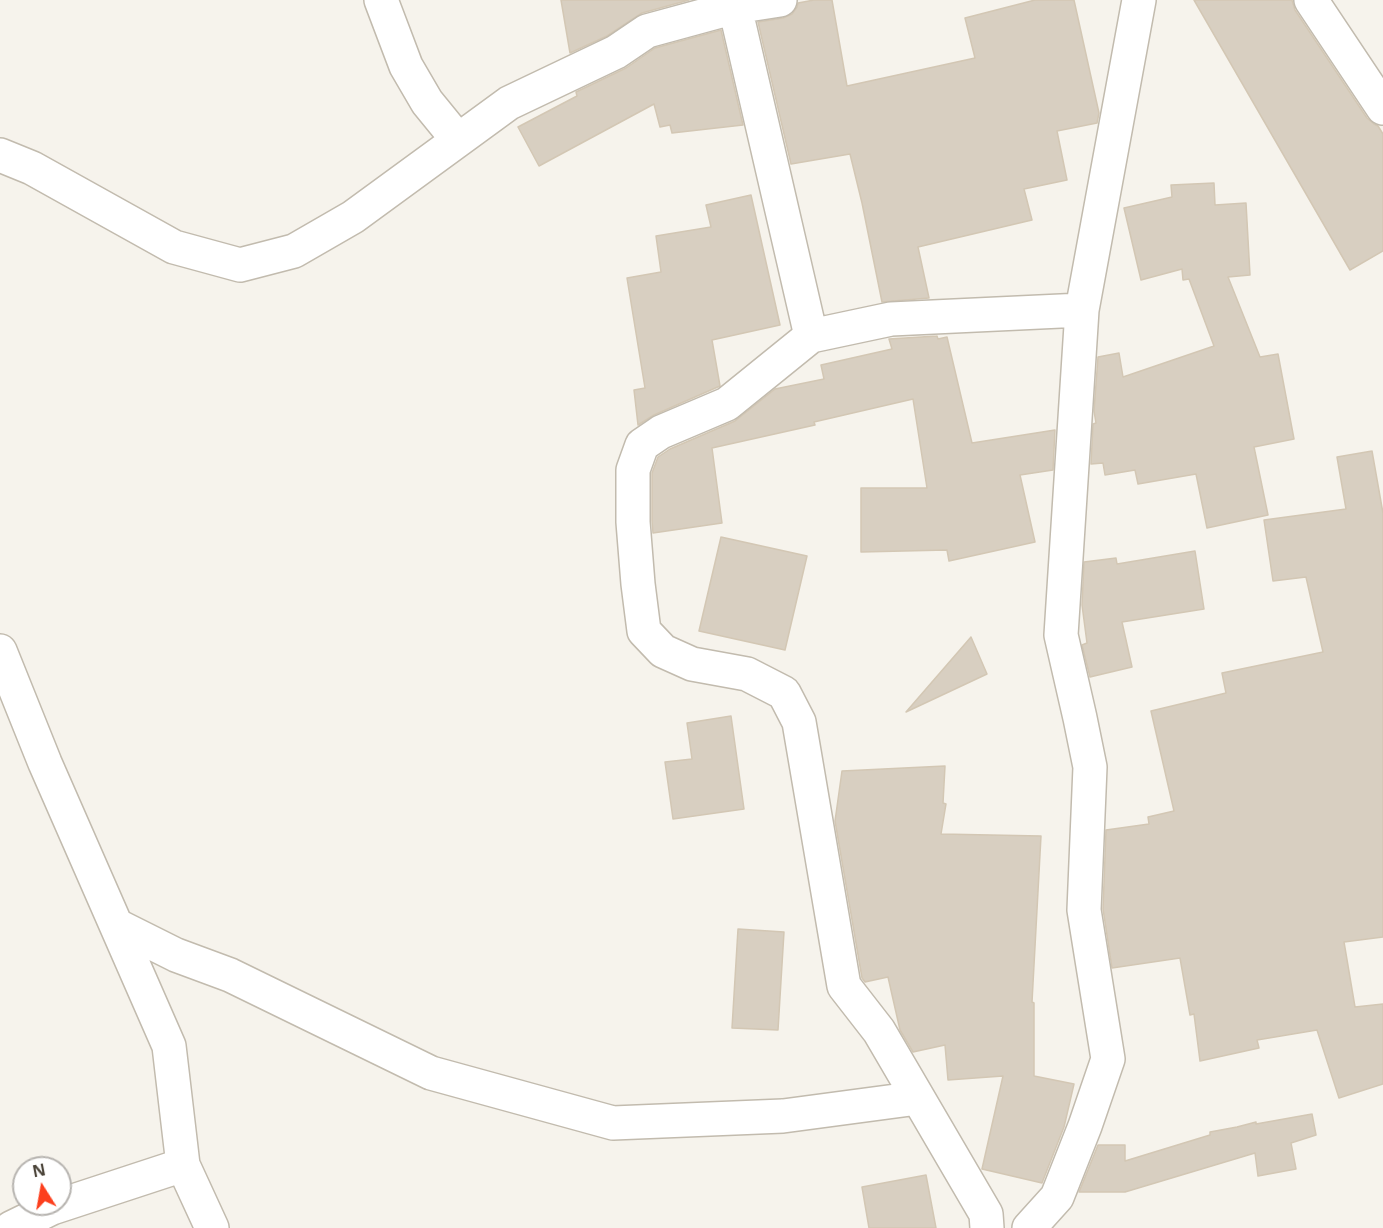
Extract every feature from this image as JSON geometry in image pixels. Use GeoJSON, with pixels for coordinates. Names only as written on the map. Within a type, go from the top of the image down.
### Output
{"type":"FeatureCollection","features":[{"type":"Feature","properties":{"kind":"street"},"geometry":{"type":"LineString","coordinates":[[381,0],[406,66],[427,102],[458,140]]}},
{"type":"Feature","properties":{"kind":"street"},"geometry":{"type":"LineString","coordinates":[[0,155],[32,168],[174,247],[240,265],[294,251],[353,217],[509,103],[616,52],[647,31],[735,7],[780,0]]}},
{"type":"Feature","properties":{"kind":"street"},"geometry":{"type":"LineString","coordinates":[[1029,1228],[1057,1197],[1108,1059],[1084,910],[1090,767],[1061,635],[1082,310],[1139,0]]}},
{"type":"Feature","properties":{"kind":"street"},"geometry":{"type":"LineString","coordinates":[[1311,0],[1383,108]]}},
{"type":"Feature","properties":{"kind":"street"},"geometry":{"type":"LineString","coordinates":[[735,7],[812,336]]}},
{"type":"Feature","properties":{"kind":"street"},"geometry":{"type":"LineString","coordinates":[[987,1228],[986,1214],[879,1031],[844,986],[800,722],[784,693],[747,674],[692,664],[663,651],[644,631],[633,522],[633,470],[642,445],[661,432],[727,404],[812,336],[891,319],[1082,310]]}},
{"type":"Feature","properties":{"kind":"street"},"geometry":{"type":"LineString","coordinates":[[0,651],[45,763],[168,1046],[183,1165],[212,1228]]}},
{"type":"Feature","properties":{"kind":"street"},"geometry":{"type":"LineString","coordinates":[[116,925],[176,955],[230,975],[431,1073],[613,1123],[783,1116],[918,1098]]}},
{"type":"Feature","properties":{"kind":"street"},"geometry":{"type":"LineString","coordinates":[[11,1228],[52,1208],[183,1165]]}},
{"type":"Feature","properties":{"kind":"building"},"geometry":{"type":"Polygon","coordinates":[[[561,0],[689,0],[642,13],[607,36],[570,53],[561,0]]]}},
{"type":"Feature","properties":{"kind":"building"},"geometry":{"type":"Polygon","coordinates":[[[832,0],[847,86],[975,58],[965,18],[1035,0],[1074,0],[1099,113],[1097,123],[1057,131],[1067,180],[1024,189],[1032,220],[918,247],[929,298],[882,302],[850,154],[791,164],[758,22],[783,18],[792,14],[798,3],[832,0]]]}},
{"type":"Feature","properties":{"kind":"building"},"geometry":{"type":"Polygon","coordinates":[[[1194,0],[1292,0],[1295,10],[1367,118],[1378,126],[1383,134],[1383,251],[1350,270],[1194,0]]]}},
{"type":"Feature","properties":{"kind":"building"},"geometry":{"type":"Polygon","coordinates":[[[721,30],[743,125],[672,133],[670,125],[660,127],[654,104],[539,166],[518,127],[577,96],[576,92],[626,68],[655,48],[721,30]]]}},
{"type":"Feature","properties":{"kind":"building"},"geometry":{"type":"Polygon","coordinates":[[[1214,183],[1215,205],[1246,203],[1250,275],[1228,277],[1260,357],[1278,354],[1294,439],[1254,447],[1268,515],[1207,528],[1196,474],[1138,484],[1135,470],[1105,475],[1103,463],[1091,464],[1093,424],[1096,423],[1094,411],[1098,357],[1119,353],[1123,377],[1214,346],[1189,279],[1183,280],[1182,269],[1141,280],[1124,208],[1172,197],[1171,185],[1214,183]]]}},
{"type":"Feature","properties":{"kind":"building"},"geometry":{"type":"Polygon","coordinates":[[[751,195],[780,325],[712,340],[720,386],[654,415],[638,425],[634,390],[645,388],[627,278],[661,272],[656,236],[711,227],[706,205],[751,195]]]}},
{"type":"Feature","properties":{"kind":"building"},"geometry":{"type":"Polygon","coordinates":[[[937,336],[938,339],[947,337],[972,443],[1055,430],[1053,470],[1020,475],[1035,542],[949,561],[947,550],[861,552],[861,488],[927,488],[913,399],[814,422],[815,425],[712,448],[722,523],[653,533],[652,473],[658,457],[670,449],[735,421],[775,389],[824,379],[821,365],[892,349],[889,339],[937,336]]]}},
{"type":"Feature","properties":{"kind":"building"},"geometry":{"type":"Polygon","coordinates":[[[1372,451],[1383,513],[1383,937],[1344,942],[1355,1007],[1383,1004],[1383,1084],[1339,1098],[1317,1030],[1257,1040],[1259,1048],[1200,1061],[1194,1014],[1190,1015],[1180,958],[1112,968],[1103,909],[1106,830],[1149,824],[1148,817],[1174,811],[1151,711],[1226,693],[1222,673],[1323,652],[1306,577],[1273,581],[1264,520],[1346,509],[1337,457],[1372,451]]]}},
{"type":"Feature","properties":{"kind":"building"},"geometry":{"type":"Polygon","coordinates":[[[721,537],[807,556],[785,650],[699,631],[721,537]]]}},
{"type":"Feature","properties":{"kind":"building"},"geometry":{"type":"Polygon","coordinates":[[[1195,551],[1204,609],[1122,622],[1132,667],[1090,677],[1082,645],[1087,643],[1082,605],[1084,562],[1116,558],[1117,564],[1195,551]]]}},
{"type":"Feature","properties":{"kind":"building"},"geometry":{"type":"Polygon","coordinates":[[[971,637],[987,674],[906,712],[971,637]]]}},
{"type":"Feature","properties":{"kind":"building"},"geometry":{"type":"Polygon","coordinates":[[[731,716],[744,809],[673,819],[665,762],[692,759],[687,723],[731,716]]]}},
{"type":"Feature","properties":{"kind":"building"},"geometry":{"type":"Polygon","coordinates":[[[945,766],[943,803],[946,804],[941,834],[1041,836],[1032,1002],[1034,1003],[1034,1076],[1074,1084],[1064,1127],[1042,1183],[982,1169],[1003,1076],[948,1080],[945,1045],[913,1052],[900,1030],[888,977],[865,982],[862,978],[835,821],[842,771],[945,766]]]}},
{"type":"Feature","properties":{"kind":"building"},"geometry":{"type":"Polygon","coordinates":[[[738,929],[784,932],[778,1030],[732,1028],[738,929]]]}},
{"type":"Feature","properties":{"kind":"building"},"geometry":{"type":"Polygon","coordinates":[[[1312,1114],[1316,1135],[1291,1143],[1296,1169],[1258,1176],[1255,1153],[1125,1192],[1079,1192],[1098,1145],[1125,1145],[1125,1161],[1210,1135],[1210,1132],[1256,1122],[1256,1124],[1312,1114]]]}},
{"type":"Feature","properties":{"kind":"building"},"geometry":{"type":"Polygon","coordinates":[[[926,1175],[936,1228],[869,1228],[862,1187],[926,1175]]]}}]}
